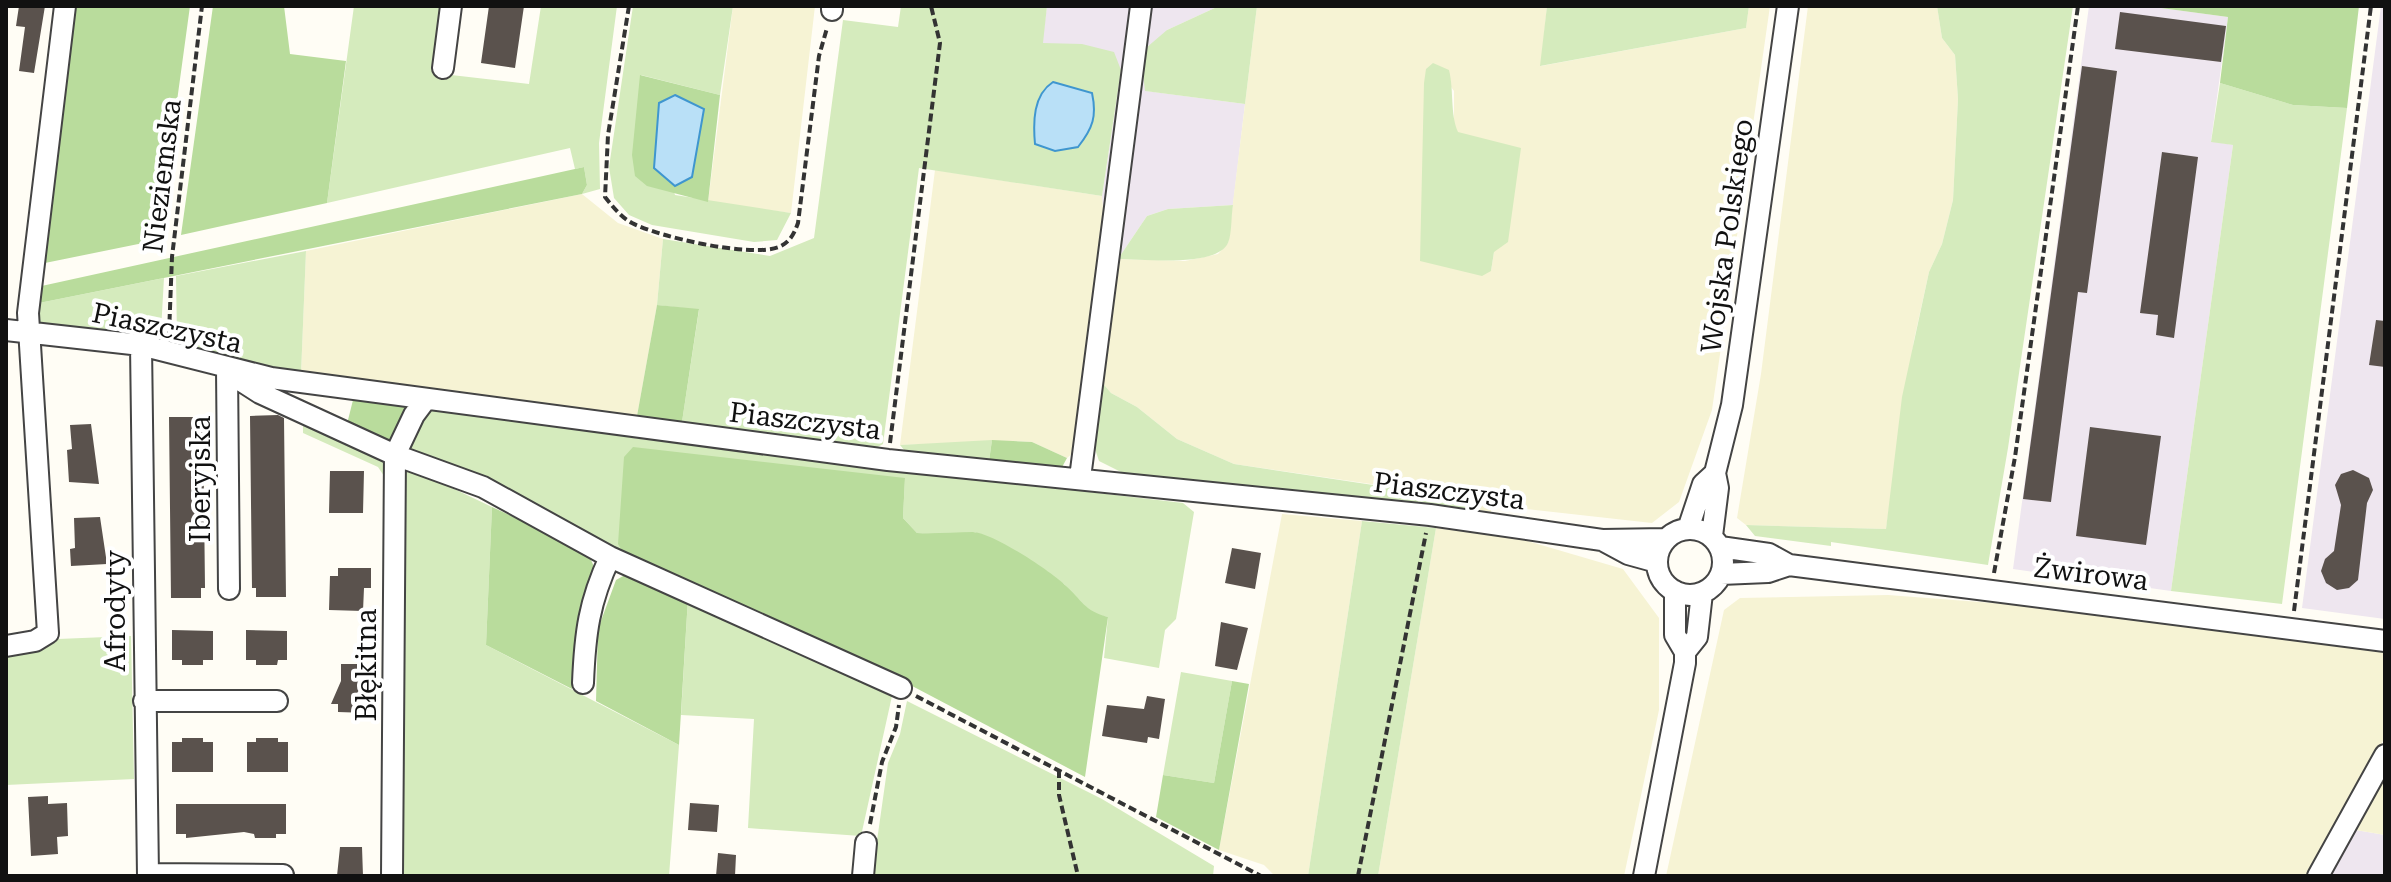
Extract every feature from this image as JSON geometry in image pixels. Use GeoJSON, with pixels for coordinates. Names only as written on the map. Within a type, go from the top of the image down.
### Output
{"type":"FeatureCollection","features":[{"type":"Feature","properties":{"kind":"street"},"geometry":{"type":"LineString","coordinates":[[6,646],[35,641],[48,633],[28,332],[65,6]]}},
{"type":"Feature","properties":{"kind":"street"},"geometry":{"type":"LineString","coordinates":[[443,68],[451,6]]}},
{"type":"Feature","properties":{"kind":"street"},"geometry":{"type":"LineString","coordinates":[[1080,478],[1141,6]]}},
{"type":"Feature","properties":{"kind":"street","name":"Wojska Polskiego"},"geometry":{"type":"LineString","coordinates":[[1716,542],[1718,488],[1715,473],[1732,405],[1788,6]]}},
{"type":"Feature","properties":{"kind":"street","name":"Piaszczysta"},"geometry":{"type":"LineString","coordinates":[[6,330],[141,345],[227,369],[334,387],[888,460],[1430,515],[1602,540],[1666,539]]}},
{"type":"Feature","properties":{"kind":"street","name":"Afrodyty"},"geometry":{"type":"LineString","coordinates":[[141,345],[148,875]]}},
{"type":"Feature","properties":{"kind":"street"},"geometry":{"type":"LineString","coordinates":[[227,369],[235,378],[260,393],[395,455],[483,487],[610,557],[901,688]]}},
{"type":"Feature","properties":{"kind":"street","name":"Iberyjska"},"geometry":{"type":"LineString","coordinates":[[227,369],[229,589]]}},
{"type":"Feature","properties":{"kind":"street"},"geometry":{"type":"LineString","coordinates":[[334,387],[334,406],[344,430]]}},
{"type":"Feature","properties":{"kind":"street"},"geometry":{"type":"LineString","coordinates":[[395,455],[414,415],[426,399]]}},
{"type":"Feature","properties":{"kind":"street","name":"Błękitna"},"geometry":{"type":"LineString","coordinates":[[392,876],[395,455]]}},
{"type":"Feature","properties":{"kind":"street","name":"Wojska Polskiego"},"geometry":{"type":"LineString","coordinates":[[1688,529],[1703,484],[1715,473]]}},
{"type":"Feature","properties":{"kind":"street"},"geometry":{"type":"LineString","coordinates":[[1688,529],[1716,542],[1721,574],[1712,587],[1690,595],[1675,591],[1663,581],[1657,562],[1666,539],[1688,529]]}},
{"type":"Feature","properties":{"kind":"street","name":"Piaszczysta"},"geometry":{"type":"LineString","coordinates":[[1602,540],[1628,554],[1657,562]]}},
{"type":"Feature","properties":{"kind":"street","name":"Żwirowa"},"geometry":{"type":"LineString","coordinates":[[1716,542],[1769,554],[1789,565],[2385,641]]}},
{"type":"Feature","properties":{"kind":"street"},"geometry":{"type":"LineString","coordinates":[[583,683],[586,624],[594,591],[610,557]]}},
{"type":"Feature","properties":{"kind":"street","name":"Żwirowa"},"geometry":{"type":"LineString","coordinates":[[1721,574],[1768,572],[1789,565]]}},
{"type":"Feature","properties":{"kind":"street"},"geometry":{"type":"LineString","coordinates":[[1675,591],[1675,635],[1685,652]]}},
{"type":"Feature","properties":{"kind":"street"},"geometry":{"type":"LineString","coordinates":[[1644,876],[1679,705],[1685,652],[1697,637],[1702,593]]}},
{"type":"Feature","properties":{"kind":"street"},"geometry":{"type":"LineString","coordinates":[[144,701],[277,701]]}},
{"type":"Feature","properties":{"kind":"street"},"geometry":{"type":"LineString","coordinates":[[2318,876],[2385,755]]}},
{"type":"Feature","properties":{"kind":"street"},"geometry":{"type":"LineString","coordinates":[[863,876],[866,843]]}},
{"type":"Feature","properties":{"kind":"street"},"geometry":{"type":"LineString","coordinates":[[148,875],[283,875]]}},
{"type":"Feature","properties":{"kind":"path","name":"Nieziemska"},"geometry":{"type":"LineString","coordinates":[[169,351],[172,257],[202,6]]}},
{"type":"Feature","properties":{"kind":"path"},"geometry":{"type":"LineString","coordinates":[[629,6],[608,135],[605,197],[629,222],[655,233],[744,249],[783,245],[792,238],[798,223],[819,56],[832,8]]}},
{"type":"Feature","properties":{"kind":"path"},"geometry":{"type":"LineString","coordinates":[[888,460],[940,43],[931,6]]}},
{"type":"Feature","properties":{"kind":"path"},"geometry":{"type":"LineString","coordinates":[[1991,589],[2015,457],[2078,6]]}},
{"type":"Feature","properties":{"kind":"path"},"geometry":{"type":"LineString","coordinates":[[2291,629],[2371,6]]}},
{"type":"Feature","properties":{"kind":"path"},"geometry":{"type":"LineString","coordinates":[[1358,876],[1430,515]]}},
{"type":"Feature","properties":{"kind":"path"},"geometry":{"type":"LineString","coordinates":[[866,843],[882,762],[896,727],[901,688],[1261,876]]}},
{"type":"Feature","properties":{"kind":"path"},"geometry":{"type":"LineString","coordinates":[[1059,770],[1059,795],[1078,876]]}},
{"type":"Feature","properties":{"kind":"shaded area"},"geometry":{"type":"Polygon","coordinates":[[[733,6],[815,6],[791,213],[708,202],[733,6]]]}},
{"type":"Feature","properties":{"kind":"shaded area"},"geometry":{"type":"Polygon","coordinates":[[[1047,6],[1219,6],[1167,30],[1146,91],[1245,104],[1233,205],[1168,209],[1147,216],[1118,259],[1105,238],[1102,196],[1121,70],[1042,43],[1047,6]]]}},
{"type":"Feature","properties":{"kind":"shaded area"},"geometry":{"type":"Polygon","coordinates":[[[1257,6],[1547,6],[1541,66],[1746,28],[1749,6],[1770,6],[1712,410],[1679,502],[1652,523],[1491,505],[1491,512],[1472,509],[1473,499],[1234,464],[1177,439],[1137,407],[1111,393],[1100,380],[1118,259],[1185,261],[1218,254],[1228,243],[1257,6]],[[1433,63],[1491,271],[1494,252],[1454,122],[1454,91],[1433,63]]]}},
{"type":"Feature","properties":{"kind":"shaded area"},"geometry":{"type":"Polygon","coordinates":[[[1808,6],[1937,6],[1942,38],[1955,55],[1958,99],[1953,200],[1942,244],[1929,272],[1914,340],[1886,529],[1746,525],[1737,518],[1761,374],[1808,6]]]}},
{"type":"Feature","properties":{"kind":"shaded area"},"geometry":{"type":"Polygon","coordinates":[[[2089,6],[2146,6],[2228,17],[2211,141],[2233,145],[2171,591],[2071,577],[2069,571],[2051,569],[2047,574],[2013,569],[2089,6]]]}},
{"type":"Feature","properties":{"kind":"shaded area"},"geometry":{"type":"Polygon","coordinates":[[[2381,6],[2385,6],[2385,619],[2302,608],[2381,6]]]}},
{"type":"Feature","properties":{"kind":"shaded area"},"geometry":{"type":"Polygon","coordinates":[[[935,170],[1102,196],[1105,238],[1074,452],[1067,458],[1032,442],[900,445],[935,170]]]}},
{"type":"Feature","properties":{"kind":"shaded area"},"geometry":{"type":"Polygon","coordinates":[[[582,194],[618,223],[663,239],[657,305],[637,416],[301,374],[306,251],[582,194]]]}},
{"type":"Feature","properties":{"kind":"shaded area"},"geometry":{"type":"Polygon","coordinates":[[[1282,514],[1362,521],[1308,876],[1275,876],[1264,865],[1219,850],[1282,514]]]}},
{"type":"Feature","properties":{"kind":"shaded area"},"geometry":{"type":"Polygon","coordinates":[[[1436,528],[1521,539],[1623,569],[1659,618],[1659,710],[1624,876],[1378,876],[1436,528]]]}},
{"type":"Feature","properties":{"kind":"shaded area"},"geometry":{"type":"Polygon","coordinates":[[[1888,595],[2032,606],[2385,652],[2385,737],[2310,876],[1666,876],[1724,610],[1740,598],[1888,595]]]}},
{"type":"Feature","properties":{"kind":"shaded area"},"geometry":{"type":"Polygon","coordinates":[[[2385,765],[2385,835],[2350,829],[2385,765]]]}},
{"type":"Feature","properties":{"kind":"shaded area"},"geometry":{"type":"Polygon","coordinates":[[[2350,829],[2385,835],[2385,876],[2324,876],[2350,829]]]}},
{"type":"Feature","properties":{"kind":"green space"},"geometry":{"type":"Polygon","coordinates":[[[74,6],[190,6],[158,240],[40,264],[74,6]]]}},
{"type":"Feature","properties":{"kind":"green space"},"geometry":{"type":"Polygon","coordinates":[[[213,6],[284,6],[290,54],[346,61],[327,203],[181,235],[213,6]]]}},
{"type":"Feature","properties":{"kind":"green space"},"geometry":{"type":"Polygon","coordinates":[[[354,6],[443,6],[434,73],[529,84],[541,6],[617,6],[599,143],[600,189],[582,194],[587,185],[584,167],[575,169],[570,148],[327,203],[354,6]]]}},
{"type":"Feature","properties":{"kind":"green space"},"geometry":{"type":"Polygon","coordinates":[[[633,6],[733,6],[720,95],[641,75],[675,195],[791,213],[777,240],[754,242],[652,225],[629,215],[614,198],[609,167],[633,6]]]}},
{"type":"Feature","properties":{"kind":"green space"},"geometry":{"type":"Polygon","coordinates":[[[901,6],[1047,6],[1043,43],[1082,44],[1114,52],[1121,70],[1102,196],[919,168],[883,444],[876,448],[682,422],[699,310],[657,305],[663,239],[770,256],[814,238],[843,20],[898,27],[901,6]]]}},
{"type":"Feature","properties":{"kind":"green space"},"geometry":{"type":"Polygon","coordinates":[[[1219,6],[1257,6],[1245,104],[1145,91],[1143,73],[1146,48],[1167,30],[1219,6]]]}},
{"type":"Feature","properties":{"kind":"green space"},"geometry":{"type":"Polygon","coordinates":[[[1547,6],[1749,6],[1746,28],[1540,66],[1547,6]]]}},
{"type":"Feature","properties":{"kind":"green space"},"geometry":{"type":"Polygon","coordinates":[[[1937,6],[2073,6],[1988,565],[1831,542],[1831,546],[1755,536],[1746,525],[1886,529],[1902,397],[1929,272],[1942,244],[1953,200],[1958,99],[1955,55],[1942,38],[1937,6]]]}},
{"type":"Feature","properties":{"kind":"green space"},"geometry":{"type":"Polygon","coordinates":[[[2146,6],[2359,6],[2347,108],[2293,105],[2220,83],[2228,17],[2146,6]]]}},
{"type":"Feature","properties":{"kind":"green space"},"geometry":{"type":"Polygon","coordinates":[[[1433,63],[1449,70],[1458,132],[1521,148],[1508,242],[1494,252],[1491,271],[1482,276],[1420,261],[1424,83],[1426,69],[1433,63]]]}},
{"type":"Feature","properties":{"kind":"green space"},"geometry":{"type":"Polygon","coordinates":[[[640,75],[720,95],[708,202],[647,186],[635,176],[632,155],[640,75]]]}},
{"type":"Feature","properties":{"kind":"green space"},"geometry":{"type":"Polygon","coordinates":[[[2220,83],[2293,105],[2347,108],[2282,604],[2171,591],[2233,145],[2211,142],[2220,83]]]}},
{"type":"Feature","properties":{"kind":"green space"},"geometry":{"type":"Polygon","coordinates":[[[584,167],[587,185],[582,194],[34,304],[37,287],[584,167]]]}},
{"type":"Feature","properties":{"kind":"green space"},"geometry":{"type":"Polygon","coordinates":[[[1233,205],[1228,243],[1221,251],[1194,259],[1118,259],[1147,216],[1168,209],[1233,205]]]}},
{"type":"Feature","properties":{"kind":"green space"},"geometry":{"type":"Polygon","coordinates":[[[306,251],[301,374],[183,346],[177,337],[176,276],[306,251]]]}},
{"type":"Feature","properties":{"kind":"green space"},"geometry":{"type":"Polygon","coordinates":[[[164,278],[161,331],[155,340],[45,326],[40,323],[34,304],[164,278]]]}},
{"type":"Feature","properties":{"kind":"green space"},"geometry":{"type":"Polygon","coordinates":[[[657,305],[699,309],[682,422],[637,416],[657,305]]]}},
{"type":"Feature","properties":{"kind":"green space"},"geometry":{"type":"Polygon","coordinates":[[[1100,380],[1111,393],[1137,407],[1177,439],[1234,464],[1473,500],[1472,509],[1129,476],[1099,461],[1094,446],[1100,380]]]}},
{"type":"Feature","properties":{"kind":"green space"},"geometry":{"type":"Polygon","coordinates":[[[354,396],[408,404],[397,426],[393,446],[347,424],[354,396]]]}},
{"type":"Feature","properties":{"kind":"green space"},"geometry":{"type":"Polygon","coordinates":[[[432,407],[641,439],[1183,503],[1194,512],[1176,619],[1165,630],[1159,668],[1104,658],[1108,617],[1090,613],[1064,584],[975,532],[960,535],[917,533],[903,518],[905,478],[626,557],[408,452],[413,433],[432,407]]]}},
{"type":"Feature","properties":{"kind":"green space"},"geometry":{"type":"Polygon","coordinates":[[[303,419],[386,457],[386,479],[378,467],[303,433],[303,419]]]}},
{"type":"Feature","properties":{"kind":"green space"},"geometry":{"type":"Polygon","coordinates":[[[992,440],[989,461],[905,451],[900,445],[992,440]]]}},
{"type":"Feature","properties":{"kind":"green space"},"geometry":{"type":"Polygon","coordinates":[[[992,440],[1032,442],[1067,458],[1061,469],[989,461],[992,440]]]}},
{"type":"Feature","properties":{"kind":"green space"},"geometry":{"type":"Polygon","coordinates":[[[633,447],[905,478],[903,518],[917,533],[982,534],[1007,545],[1047,571],[1088,608],[1108,617],[1085,777],[859,658],[626,557],[618,544],[624,457],[633,447]]]}},
{"type":"Feature","properties":{"kind":"green space"},"geometry":{"type":"Polygon","coordinates":[[[404,465],[492,507],[486,645],[679,745],[669,876],[399,876],[404,465]]]}},
{"type":"Feature","properties":{"kind":"green space"},"geometry":{"type":"Polygon","coordinates":[[[492,507],[587,551],[595,569],[580,613],[572,689],[486,645],[492,507]]]}},
{"type":"Feature","properties":{"kind":"green space"},"geometry":{"type":"Polygon","coordinates":[[[1362,521],[1436,528],[1378,876],[1308,876],[1362,521]]]}},
{"type":"Feature","properties":{"kind":"green space"},"geometry":{"type":"Polygon","coordinates":[[[632,571],[688,598],[679,745],[596,701],[598,629],[616,580],[632,571]]]}},
{"type":"Feature","properties":{"kind":"green space"},"geometry":{"type":"Polygon","coordinates":[[[688,598],[892,696],[861,836],[748,828],[754,719],[681,715],[688,598]]]}},
{"type":"Feature","properties":{"kind":"green space"},"geometry":{"type":"Polygon","coordinates":[[[131,636],[134,779],[6,785],[6,654],[58,639],[131,636]]]}},
{"type":"Feature","properties":{"kind":"green space"},"geometry":{"type":"Polygon","coordinates":[[[1181,672],[1232,681],[1214,783],[1163,775],[1181,672]]]}},
{"type":"Feature","properties":{"kind":"green space"},"geometry":{"type":"Polygon","coordinates":[[[1232,681],[1249,684],[1219,850],[1156,817],[1163,775],[1214,783],[1232,681]]]}},
{"type":"Feature","properties":{"kind":"green space"},"geometry":{"type":"Polygon","coordinates":[[[907,701],[1102,799],[1214,866],[1213,876],[872,876],[888,763],[900,734],[907,701]]]}},
{"type":"Feature","properties":{"kind":"water"},"geometry":{"type":"Polygon","coordinates":[[[1053,82],[1092,93],[1092,122],[1078,147],[1055,151],[1035,144],[1038,102],[1046,87],[1053,82]]]}},
{"type":"Feature","properties":{"kind":"water"},"geometry":{"type":"Polygon","coordinates":[[[675,95],[704,109],[692,177],[675,186],[654,168],[659,103],[675,95]]]}},
{"type":"Feature","properties":{"kind":"building"},"geometry":{"type":"Polygon","coordinates":[[[19,6],[45,6],[34,73],[19,71],[25,27],[16,26],[19,6]]]}},
{"type":"Feature","properties":{"kind":"building"},"geometry":{"type":"Polygon","coordinates":[[[489,6],[524,6],[515,68],[481,63],[489,6]]]}},
{"type":"Feature","properties":{"kind":"building"},"geometry":{"type":"Polygon","coordinates":[[[2120,12],[2226,26],[2221,62],[2115,49],[2120,12]]]}},
{"type":"Feature","properties":{"kind":"building"},"geometry":{"type":"Polygon","coordinates":[[[2082,66],[2117,71],[2087,293],[2078,292],[2051,502],[2023,499],[2082,66]]]}},
{"type":"Feature","properties":{"kind":"building"},"geometry":{"type":"Polygon","coordinates":[[[2162,152],[2198,157],[2174,338],[2156,335],[2158,315],[2140,313],[2162,152]]]}},
{"type":"Feature","properties":{"kind":"building"},"geometry":{"type":"Polygon","coordinates":[[[2376,320],[2385,321],[2385,367],[2369,365],[2376,320]]]}},
{"type":"Feature","properties":{"kind":"building"},"geometry":{"type":"Polygon","coordinates":[[[278,415],[284,418],[286,597],[256,597],[256,588],[252,588],[250,416],[278,415]]]}},
{"type":"Feature","properties":{"kind":"building"},"geometry":{"type":"Polygon","coordinates":[[[169,417],[203,417],[205,588],[201,588],[201,598],[171,598],[169,417]]]}},
{"type":"Feature","properties":{"kind":"building"},"geometry":{"type":"Polygon","coordinates":[[[91,424],[99,484],[69,482],[67,450],[72,449],[70,425],[91,424]]]}},
{"type":"Feature","properties":{"kind":"building"},"geometry":{"type":"Polygon","coordinates":[[[2090,427],[2161,436],[2146,545],[2076,536],[2090,427]]]}},
{"type":"Feature","properties":{"kind":"building"},"geometry":{"type":"Polygon","coordinates":[[[2353,470],[2369,478],[2373,490],[2367,503],[2358,580],[2349,588],[2337,590],[2326,583],[2321,571],[2325,559],[2334,551],[2341,505],[2335,485],[2341,474],[2353,470]]]}},
{"type":"Feature","properties":{"kind":"building"},"geometry":{"type":"Polygon","coordinates":[[[330,471],[364,471],[363,513],[329,513],[330,471]]]}},
{"type":"Feature","properties":{"kind":"building"},"geometry":{"type":"Polygon","coordinates":[[[100,517],[107,564],[71,566],[70,549],[75,548],[74,518],[100,517]]]}},
{"type":"Feature","properties":{"kind":"building"},"geometry":{"type":"Polygon","coordinates":[[[1232,548],[1261,553],[1255,589],[1225,583],[1232,548]]]}},
{"type":"Feature","properties":{"kind":"building"},"geometry":{"type":"Polygon","coordinates":[[[338,568],[371,568],[371,588],[364,588],[363,611],[329,610],[330,576],[338,576],[338,568]]]}},
{"type":"Feature","properties":{"kind":"building"},"geometry":{"type":"Polygon","coordinates":[[[1221,622],[1248,628],[1237,670],[1215,666],[1221,622]]]}},
{"type":"Feature","properties":{"kind":"building"},"geometry":{"type":"Polygon","coordinates":[[[172,630],[213,631],[213,660],[203,660],[203,665],[182,665],[182,660],[172,660],[172,630]]]}},
{"type":"Feature","properties":{"kind":"building"},"geometry":{"type":"Polygon","coordinates":[[[246,630],[287,631],[287,660],[278,660],[277,665],[256,665],[256,660],[246,660],[246,630]]]}},
{"type":"Feature","properties":{"kind":"building"},"geometry":{"type":"Polygon","coordinates":[[[341,664],[366,664],[368,713],[338,712],[338,704],[331,704],[341,681],[341,664]]]}},
{"type":"Feature","properties":{"kind":"building"},"geometry":{"type":"Polygon","coordinates":[[[1147,696],[1165,699],[1159,739],[1148,737],[1147,743],[1102,736],[1107,705],[1144,709],[1147,696]]]}},
{"type":"Feature","properties":{"kind":"building"},"geometry":{"type":"Polygon","coordinates":[[[182,738],[203,738],[203,742],[213,742],[213,772],[172,772],[172,742],[182,742],[182,738]]]}},
{"type":"Feature","properties":{"kind":"building"},"geometry":{"type":"Polygon","coordinates":[[[256,738],[278,738],[278,742],[288,742],[288,772],[247,772],[247,742],[256,742],[256,738]]]}},
{"type":"Feature","properties":{"kind":"building"},"geometry":{"type":"Polygon","coordinates":[[[48,796],[48,804],[67,803],[68,836],[57,837],[58,854],[31,856],[28,797],[48,796]]]}},
{"type":"Feature","properties":{"kind":"building"},"geometry":{"type":"Polygon","coordinates":[[[690,803],[719,805],[717,832],[688,830],[690,803]]]}},
{"type":"Feature","properties":{"kind":"building"},"geometry":{"type":"Polygon","coordinates":[[[176,804],[286,804],[286,834],[276,834],[276,838],[255,838],[254,834],[244,832],[186,838],[186,834],[176,834],[176,804]]]}},
{"type":"Feature","properties":{"kind":"building"},"geometry":{"type":"Polygon","coordinates":[[[340,847],[362,847],[363,876],[337,876],[340,847]]]}},
{"type":"Feature","properties":{"kind":"building"},"geometry":{"type":"Polygon","coordinates":[[[718,853],[736,855],[735,876],[716,876],[718,853]]]}}]}
